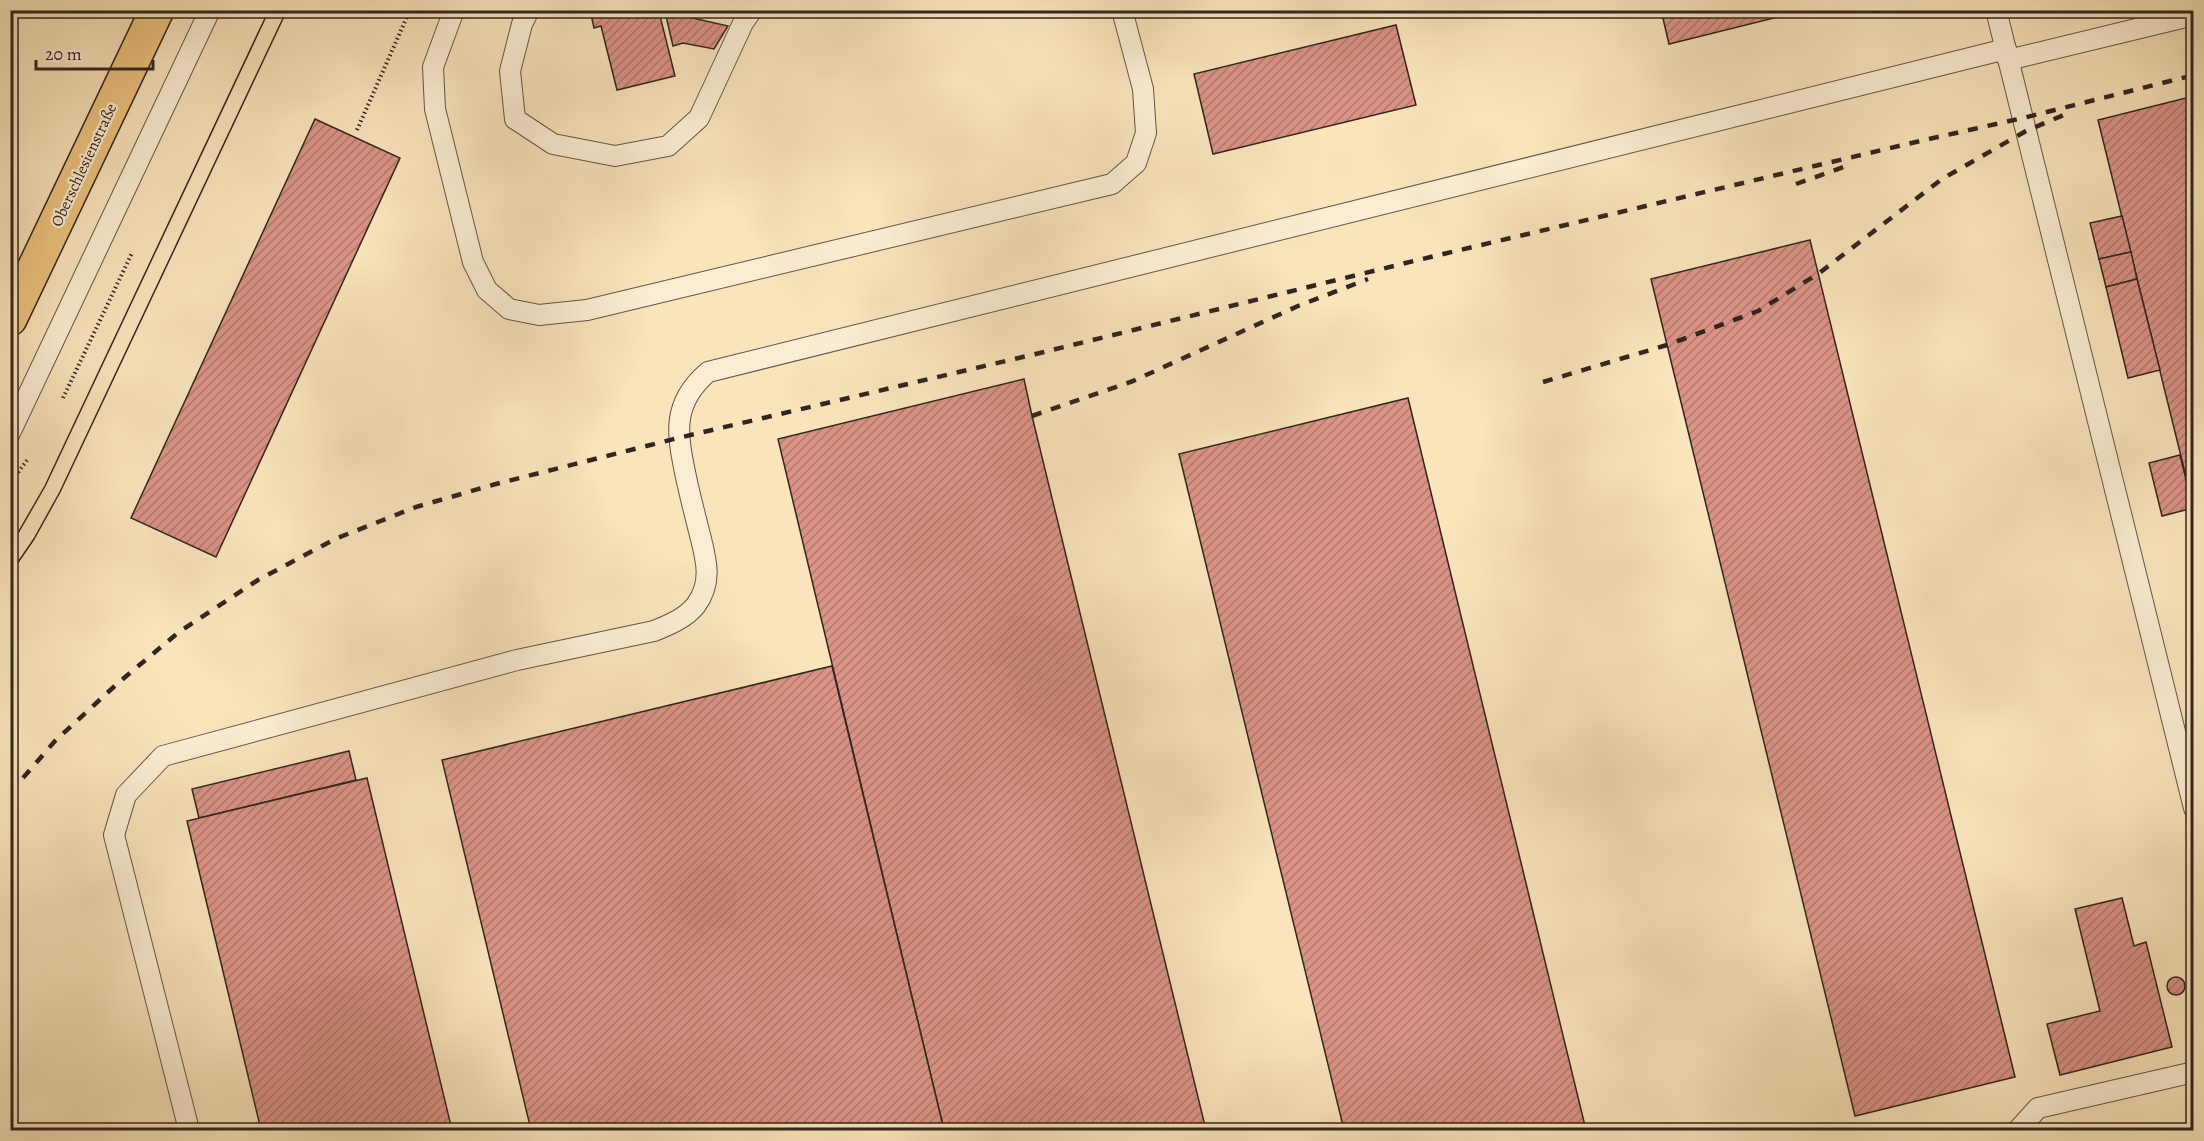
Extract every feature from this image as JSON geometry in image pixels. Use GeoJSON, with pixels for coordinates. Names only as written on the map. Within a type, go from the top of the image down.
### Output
{"type":"FeatureCollection","features":[{"type":"Feature","properties":{"kind":"main road","name":"Oberschlesienstraße"},"geometry":{"type":"LineString","coordinates":[[10,319],[157,10]]}},
{"type":"Feature","properties":{"kind":"lane"},"geometry":{"type":"LineString","coordinates":[[10,433],[210,10]]}},
{"type":"Feature","properties":{"kind":"lane"},"geometry":{"type":"LineString","coordinates":[[454,10],[433,66],[435,108],[473,262],[488,290],[509,309],[539,315],[587,310],[1112,184],[1136,163],[1146,133],[1143,89],[1122,10]]}},
{"type":"Feature","properties":{"kind":"lane"},"geometry":{"type":"LineString","coordinates":[[529,10],[522,24],[510,71],[515,119],[552,144],[615,156],[668,146],[699,118],[743,23],[752,10]]}},
{"type":"Feature","properties":{"kind":"lane"},"geometry":{"type":"LineString","coordinates":[[1996,10],[2193,808]]}},
{"type":"Feature","properties":{"kind":"lane"},"geometry":{"type":"LineString","coordinates":[[189,1131],[114,835],[126,795],[163,756],[517,660],[654,630],[675,622],[696,605],[704,590],[708,567],[678,438],[679,420],[684,404],[693,385],[708,372],[2007,55],[2193,15]]}},
{"type":"Feature","properties":{"kind":"lane"},"geometry":{"type":"LineString","coordinates":[[2018,1131],[2038,1108],[2193,1072]]}},
{"type":"Feature","properties":{"kind":"path"},"geometry":{"type":"LineString","coordinates":[[357,130],[410,10]]}},
{"type":"Feature","properties":{"kind":"building"},"geometry":{"type":"Polygon","coordinates":[[[590,10],[664,10],[659,12],[675,76],[617,90],[601,26],[594,28],[590,10]]]}},
{"type":"Feature","properties":{"kind":"building"},"geometry":{"type":"Polygon","coordinates":[[[1661,10],[1806,10],[1669,44],[1661,10]]]}},
{"type":"Feature","properties":{"kind":"building"},"geometry":{"type":"Polygon","coordinates":[[[675,14],[728,26],[714,49],[683,43],[673,46],[666,16],[675,14]]]}},
{"type":"Feature","properties":{"kind":"building"},"geometry":{"type":"Polygon","coordinates":[[[1396,25],[1416,105],[1213,154],[1194,74],[1396,25]]]}},
{"type":"Feature","properties":{"kind":"building"},"geometry":{"type":"Polygon","coordinates":[[[2194,96],[2194,509],[2098,120],[2194,96]]]}},
{"type":"Feature","properties":{"kind":"building"},"geometry":{"type":"Polygon","coordinates":[[[315,119],[400,158],[216,557],[131,518],[315,119]]]}},
{"type":"Feature","properties":{"kind":"building"},"geometry":{"type":"Polygon","coordinates":[[[2122,216],[2131,252],[2099,259],[2090,223],[2122,216]]]}},
{"type":"Feature","properties":{"kind":"building"},"geometry":{"type":"Polygon","coordinates":[[[1810,240],[2015,1077],[1855,1116],[1651,279],[1810,240]]]}},
{"type":"Feature","properties":{"kind":"building"},"geometry":{"type":"Polygon","coordinates":[[[2131,252],[2137,279],[2106,287],[2099,259],[2131,252]]]}},
{"type":"Feature","properties":{"kind":"building"},"geometry":{"type":"Polygon","coordinates":[[[2137,279],[2160,370],[2128,378],[2106,287],[2137,279]]]}},
{"type":"Feature","properties":{"kind":"building"},"geometry":{"type":"Polygon","coordinates":[[[1024,379],[1206,1130],[944,1130],[778,439],[1024,379]]]}},
{"type":"Feature","properties":{"kind":"building"},"geometry":{"type":"Polygon","coordinates":[[[1408,398],[1586,1130],[1344,1130],[1179,454],[1408,398]]]}},
{"type":"Feature","properties":{"kind":"building"},"geometry":{"type":"Polygon","coordinates":[[[2180,455],[2193,508],[2162,516],[2149,463],[2180,455]]]}},
{"type":"Feature","properties":{"kind":"building"},"geometry":{"type":"Polygon","coordinates":[[[832,666],[944,1130],[531,1130],[442,760],[832,666]]]}},
{"type":"Feature","properties":{"kind":"building"},"geometry":{"type":"Polygon","coordinates":[[[349,751],[356,780],[199,818],[192,789],[349,751]]]}},
{"type":"Feature","properties":{"kind":"building"},"geometry":{"type":"Polygon","coordinates":[[[367,778],[452,1130],[261,1130],[187,821],[367,778]]]}},
{"type":"Feature","properties":{"kind":"building"},"geometry":{"type":"Polygon","coordinates":[[[2122,898],[2134,946],[2146,942],[2172,1047],[2060,1075],[2047,1024],[2100,1011],[2075,909],[2122,898]]]}},
{"type":"Feature","properties":{"kind":"building"},"geometry":{"type":"Polygon","coordinates":[[[2172,977],[2180,977],[2185,982],[2183,993],[2172,995],[2167,990],[2167,982],[2172,977]]]}},
{"type":"Feature","properties":{"kind":"tram line"},"geometry":{"type":"LineString","coordinates":[[10,547],[45,486],[269,10]]}},
{"type":"Feature","properties":{"kind":"tram line"},"geometry":{"type":"LineString","coordinates":[[10,574],[34,539],[60,492],[287,10]]}},
{"type":"Feature","properties":{"kind":"railway"},"geometry":{"type":"LineString","coordinates":[[10,793],[55,741],[118,683],[179,632],[258,580],[335,539],[416,507],[496,484],[678,438],[1044,352],[1418,260],[2023,118],[2194,75]]}},
{"type":"Feature","properties":{"kind":"railway"},"geometry":{"type":"LineString","coordinates":[[1543,382],[1667,345],[1758,311],[1818,274],[1942,179],[2026,131],[2066,114]]}},
{"type":"Feature","properties":{"kind":"railway"},"geometry":{"type":"LineString","coordinates":[[1796,184],[1852,164]]}},
{"type":"Feature","properties":{"kind":"railway"},"geometry":{"type":"LineString","coordinates":[[1032,416],[1133,381],[1298,306],[1368,279]]}}]}
